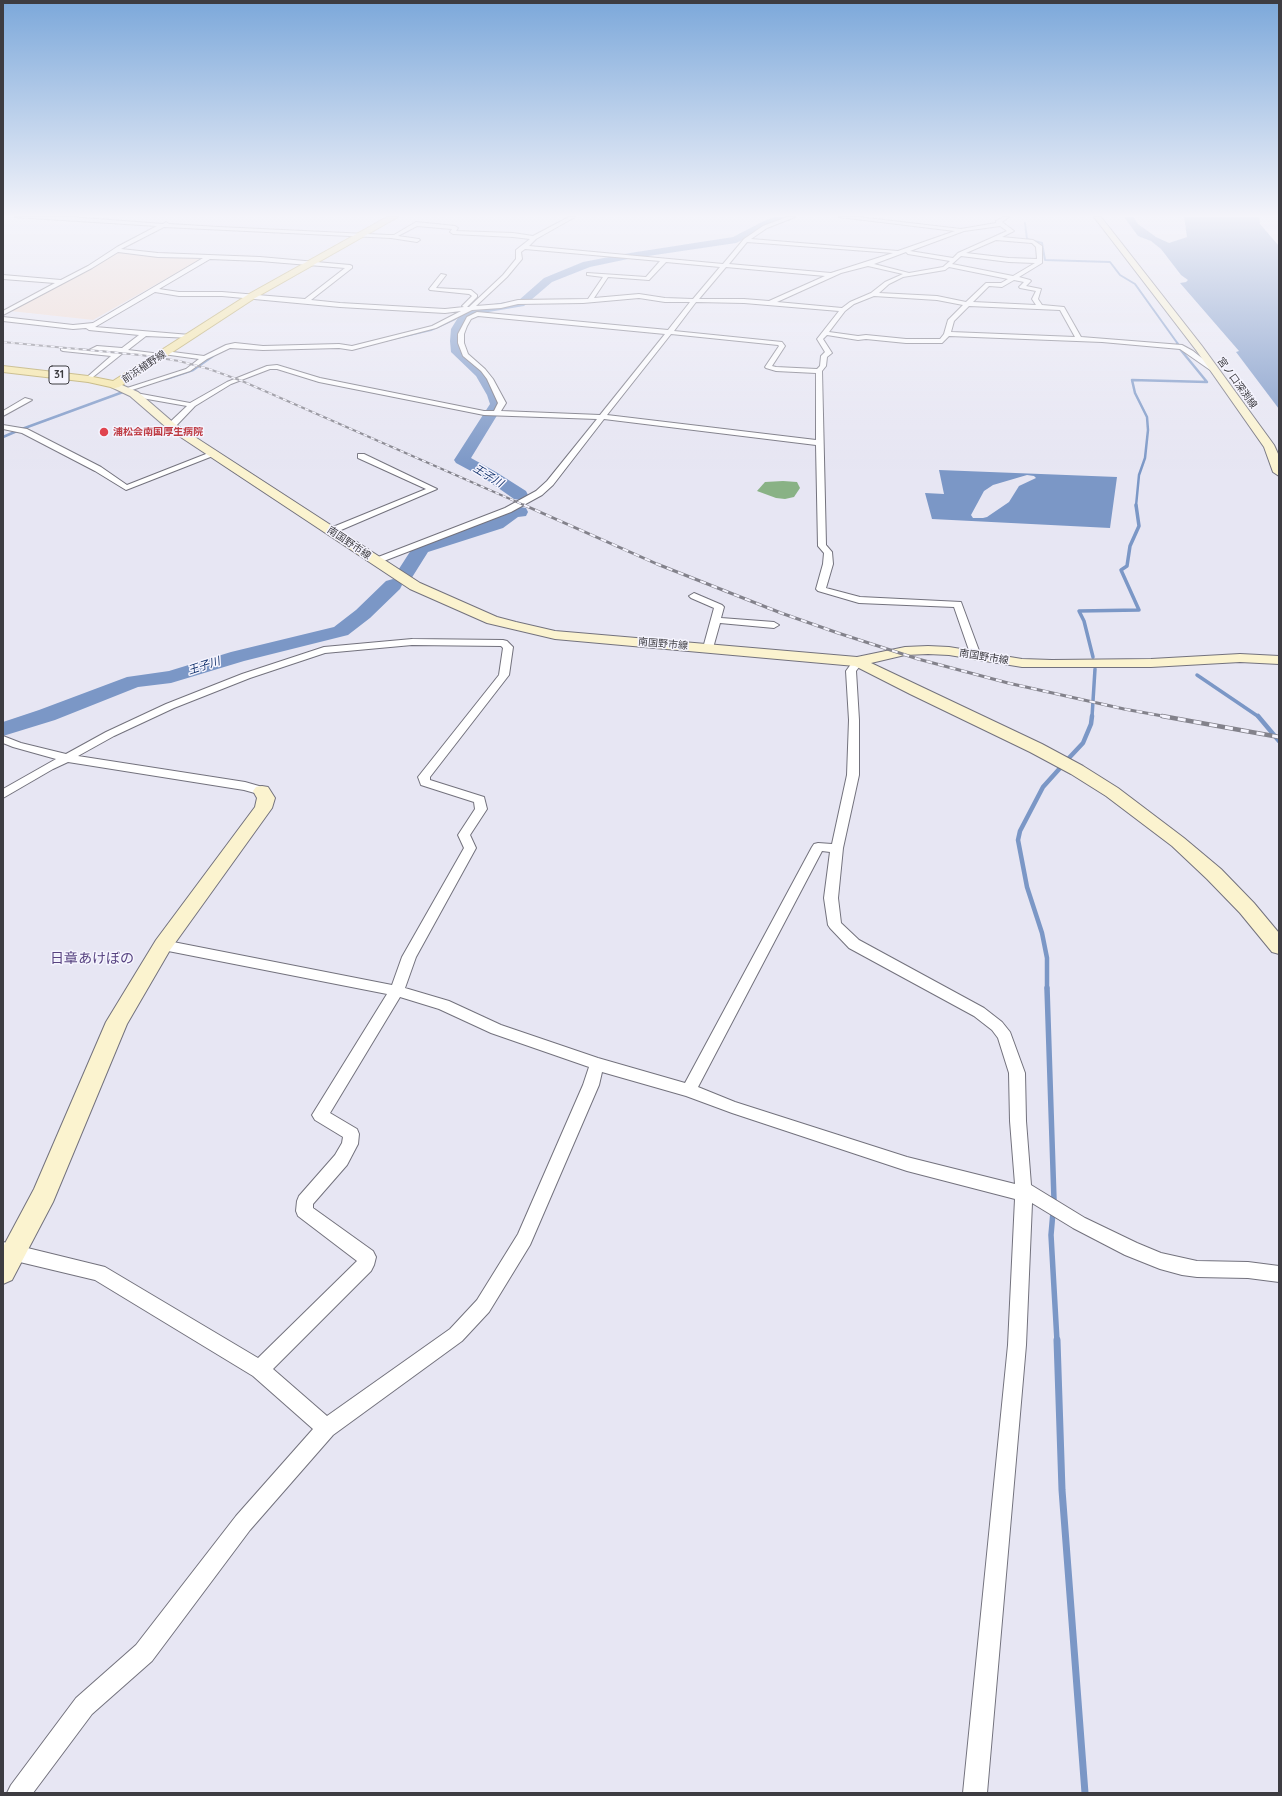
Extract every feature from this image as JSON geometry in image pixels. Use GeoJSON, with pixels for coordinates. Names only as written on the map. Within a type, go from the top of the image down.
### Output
{"type":"FeatureCollection","features":[{"type":"Feature","properties":{"kind":"main road","name":"前浜植野線"},"geometry":{"type":"LineString","coordinates":[[3,369],[88,379],[125,390],[163,354],[245,301]]}},
{"type":"Feature","properties":{"kind":"main road","name":"宮ノ口深渕線"},"geometry":{"type":"LineString","coordinates":[[1162,301],[1199,348],[1270,447],[1279,472]]}},
{"type":"Feature","properties":{"kind":"main road","name":"南国野市線"},"geometry":{"type":"LineString","coordinates":[[125,390],[172,426],[415,586],[492,620],[514,626],[555,635],[858,662],[878,656],[905,651],[948,651],[1022,663],[1052,664],[1151,663],[1240,658],[1279,660]]}},
{"type":"Feature","properties":{"kind":"main road"},"geometry":{"type":"LineString","coordinates":[[858,662],[915,691],[1036,748],[1077,770],[1112,792],[1178,842],[1214,874],[1247,908],[1279,947]]}},
{"type":"Feature","properties":{"kind":"main road"},"geometry":{"type":"LineString","coordinates":[[3,1272],[8,1251],[44,1194],[117,1022],[164,945],[263,808],[266,798],[262,791]]}},
{"type":"Feature","properties":{"kind":"street"},"geometry":{"type":"LineString","coordinates":[[3,313],[26,301]]}},
{"type":"Feature","properties":{"kind":"street"},"geometry":{"type":"LineString","coordinates":[[81,327],[99,324],[137,301]]}},
{"type":"Feature","properties":{"kind":"street"},"geometry":{"type":"LineString","coordinates":[[306,301],[354,306],[473,311],[780,343],[782,346],[768,367],[819,372]]}},
{"type":"Feature","properties":{"kind":"street"},"geometry":{"type":"LineString","coordinates":[[460,310],[470,301]]}},
{"type":"Feature","properties":{"kind":"street"},"geometry":{"type":"LineString","coordinates":[[482,301],[473,311],[464,326],[461,334],[461,342],[465,355],[483,370],[490,379],[502,403],[496,414]]}},
{"type":"Feature","properties":{"kind":"street"},"geometry":{"type":"LineString","coordinates":[[125,390],[188,370],[205,358],[228,346],[235,345],[263,348],[339,346],[352,348],[374,340],[391,338],[434,327],[473,311],[518,302],[561,301]]}},
{"type":"Feature","properties":{"kind":"street"},"geometry":{"type":"LineString","coordinates":[[376,561],[508,510],[531,499],[550,483],[694,301]]}},
{"type":"Feature","properties":{"kind":"street"},"geometry":{"type":"LineString","coordinates":[[716,301],[771,303],[843,310]]}},
{"type":"Feature","properties":{"kind":"street"},"geometry":{"type":"LineString","coordinates":[[771,303],[776,301]]}},
{"type":"Feature","properties":{"kind":"street"},"geometry":{"type":"LineString","coordinates":[[857,301],[843,310],[820,339],[829,353],[824,356],[823,366],[819,372],[822,546],[828,552],[828,564],[820,589],[859,600],[958,604],[976,656]]}},
{"type":"Feature","properties":{"kind":"street"},"geometry":{"type":"LineString","coordinates":[[951,301],[967,304],[1062,308],[1079,339]]}},
{"type":"Feature","properties":{"kind":"street"},"geometry":{"type":"LineString","coordinates":[[826,333],[858,338],[866,336],[914,341],[942,341],[947,334],[951,320],[970,301]]}},
{"type":"Feature","properties":{"kind":"street"},"geometry":{"type":"LineString","coordinates":[[1037,301],[1040,307]]}},
{"type":"Feature","properties":{"kind":"street"},"geometry":{"type":"LineString","coordinates":[[3,319],[146,334],[190,337]]}},
{"type":"Feature","properties":{"kind":"street"},"geometry":{"type":"LineString","coordinates":[[88,379],[120,352],[146,334]]}},
{"type":"Feature","properties":{"kind":"street"},"geometry":{"type":"LineString","coordinates":[[947,334],[1079,339],[1180,347],[1191,352],[1215,371]]}},
{"type":"Feature","properties":{"kind":"street"},"geometry":{"type":"LineString","coordinates":[[374,340],[380,344],[378,348]]}},
{"type":"Feature","properties":{"kind":"street"},"geometry":{"type":"LineString","coordinates":[[63,349],[90,352],[163,354],[205,358]]}},
{"type":"Feature","properties":{"kind":"street"},"geometry":{"type":"LineString","coordinates":[[172,426],[191,407],[190,405],[229,383],[273,366],[319,380],[496,414],[603,417],[820,443]]}},
{"type":"Feature","properties":{"kind":"street"},"geometry":{"type":"LineString","coordinates":[[125,390],[190,405]]}},
{"type":"Feature","properties":{"kind":"street"},"geometry":{"type":"LineString","coordinates":[[3,414],[28,400]]}},
{"type":"Feature","properties":{"kind":"street"},"geometry":{"type":"LineString","coordinates":[[3,427],[24,431],[98,469],[126,488],[214,454]]}},
{"type":"Feature","properties":{"kind":"street"},"geometry":{"type":"LineString","coordinates":[[331,530],[433,489],[361,456]]}},
{"type":"Feature","properties":{"kind":"street"},"geometry":{"type":"LineString","coordinates":[[694,596],[719,607],[708,648]]}},
{"type":"Feature","properties":{"kind":"street"},"geometry":{"type":"LineString","coordinates":[[715,620],[774,625]]}},
{"type":"Feature","properties":{"kind":"street"},"geometry":{"type":"LineString","coordinates":[[3,794],[49,766],[67,758],[110,734],[170,706],[246,676],[324,650],[412,642],[503,643],[508,647],[504,675],[424,777],[425,782],[480,800],[481,809],[464,835],[470,848],[409,957],[397,991],[320,1115],[351,1134],[350,1144],[341,1160],[305,1201],[304,1211],[367,1257],[365,1265],[260,1369]]}},
{"type":"Feature","properties":{"kind":"street"},"geometry":{"type":"LineString","coordinates":[[858,662],[851,670],[854,720],[853,775],[837,848],[831,898],[835,925],[854,944],[978,1012],[997,1026],[1005,1036],[1017,1073],[1018,1121],[1024,1192],[1017,1345],[975,1793]]}},
{"type":"Feature","properties":{"kind":"street"},"geometry":{"type":"LineString","coordinates":[[3,739],[17,745],[67,758],[246,786],[262,791]]}},
{"type":"Feature","properties":{"kind":"street"},"geometry":{"type":"LineString","coordinates":[[689,1090],[818,847],[837,848]]}},
{"type":"Feature","properties":{"kind":"street"},"geometry":{"type":"LineString","coordinates":[[164,945],[397,991],[444,1005],[496,1029],[597,1064],[689,1090],[732,1107],[907,1164],[1024,1192],[1079,1223],[1131,1249],[1160,1261],[1182,1267],[1197,1269],[1248,1270],[1279,1274]]}},
{"type":"Feature","properties":{"kind":"street"},"geometry":{"type":"LineString","coordinates":[[19,1793],[84,1706],[144,1653],[243,1523],[326,1428],[456,1335],[483,1306],[524,1239],[591,1085],[597,1064]]}},
{"type":"Feature","properties":{"kind":"street"},"geometry":{"type":"LineString","coordinates":[[8,1251],[99,1273],[260,1369],[326,1428]]}},
{"type":"Feature","properties":{"kind":"shaded area"},"geometry":{"type":"Polygon","coordinates":[[[29,301],[127,301],[93,320],[10,311],[29,301]]]}},
{"type":"Feature","properties":{"kind":"green space"},"geometry":{"type":"Polygon","coordinates":[[[765,482],[797,482],[800,488],[794,497],[785,499],[776,498],[757,491],[765,482]]]}},
{"type":"Feature","properties":{"kind":"water"},"geometry":{"type":"Polygon","coordinates":[[[1195,301],[1279,301],[1279,409],[1236,352],[1239,351],[1195,301]]]}},
{"type":"Feature","properties":{"kind":"water"},"geometry":{"type":"Polygon","coordinates":[[[939,470],[1117,477],[1110,528],[932,519],[925,493],[944,494],[939,470]],[[1027,475],[993,485],[984,491],[971,515],[973,518],[987,517],[1009,502],[1019,486],[1036,478],[1034,476],[1027,475]]]}},
{"type":"Feature","properties":{"kind":"waterway"},"geometry":{"type":"LineString","coordinates":[[1147,301],[1178,344]]}},
{"type":"Feature","properties":{"kind":"waterway","name":"王子川"},"geometry":{"type":"LineString","coordinates":[[492,412],[497,404],[494,395],[482,374],[458,352],[456,341],[457,329],[463,319],[473,311],[520,303]]}},
{"type":"Feature","properties":{"kind":"waterway"},"geometry":{"type":"LineString","coordinates":[[384,341],[431,330],[455,319],[461,314],[473,311]]}},
{"type":"Feature","properties":{"kind":"waterway"},"geometry":{"type":"LineString","coordinates":[[1136,505],[1139,475],[1145,458],[1148,430],[1147,417],[1135,393],[1132,380],[1207,382],[1180,349],[1177,343]]}},
{"type":"Feature","properties":{"kind":"waterway"},"geometry":{"type":"LineString","coordinates":[[166,379],[193,370],[213,356]]}},
{"type":"Feature","properties":{"kind":"waterway"},"geometry":{"type":"LineString","coordinates":[[22,429],[123,392]]}},
{"type":"Feature","properties":{"kind":"waterway","name":"王子川"},"geometry":{"type":"LineString","coordinates":[[490,415],[462,460],[490,475],[520,495]]}},
{"type":"Feature","properties":{"kind":"waterway"},"geometry":{"type":"LineString","coordinates":[[3,437],[17,431]]}},
{"type":"Feature","properties":{"kind":"waterway"},"geometry":{"type":"LineString","coordinates":[[1093,657],[1084,621],[1079,611],[1139,610],[1121,570],[1127,566],[1130,546],[1139,526],[1136,505]]}},
{"type":"Feature","properties":{"kind":"waterway","name":"王子川"},"geometry":{"type":"LineString","coordinates":[[404,575],[421,548],[497,524],[515,511],[520,512]]}},
{"type":"Feature","properties":{"kind":"waterway","name":"王子川"},"geometry":{"type":"LineString","coordinates":[[3,729],[47,715],[134,681],[171,677],[238,656],[341,631],[363,614],[393,585]]}},
{"type":"Feature","properties":{"kind":"waterway"},"geometry":{"type":"LineString","coordinates":[[1092,717],[1095,669]]}},
{"type":"Feature","properties":{"kind":"waterway"},"geometry":{"type":"LineString","coordinates":[[1197,675],[1259,717]]}},
{"type":"Feature","properties":{"kind":"waterway"},"geometry":{"type":"LineString","coordinates":[[1068,759],[1083,743],[1091,724],[1092,716]]}},
{"type":"Feature","properties":{"kind":"waterway"},"geometry":{"type":"LineString","coordinates":[[1259,717],[1279,741]]}},
{"type":"Feature","properties":{"kind":"waterway"},"geometry":{"type":"LineString","coordinates":[[1047,988],[1047,958],[1042,933],[1027,887],[1018,840],[1020,831],[1043,787],[1061,767]]}},
{"type":"Feature","properties":{"kind":"waterway"},"geometry":{"type":"LineString","coordinates":[[1047,988],[1054,1200]]}},
{"type":"Feature","properties":{"kind":"waterway"},"geometry":{"type":"LineString","coordinates":[[1053,1212],[1051,1235],[1057,1341]]}},
{"type":"Feature","properties":{"kind":"waterway"},"geometry":{"type":"LineString","coordinates":[[1057,1340],[1062,1490],[1085,1793]]}},
{"type":"Feature","properties":{"kind":"railway"},"geometry":{"type":"LineString","coordinates":[[3,342],[141,355],[179,361],[209,369],[242,381],[526,506]]}},
{"type":"Feature","properties":{"kind":"railway"},"geometry":{"type":"LineString","coordinates":[[524,505],[657,564],[781,613],[838,633],[918,659],[1008,683],[1124,709],[1168,717]]}},
{"type":"Feature","properties":{"kind":"railway"},"geometry":{"type":"LineString","coordinates":[[1162,716],[1279,737]]}},
{"type":"Feature","properties":{"kind":"place","name":"浦松会南国厚生病院"},"geometry":{"type":"Point","coordinates":[104,432]}},
{"type":"Feature","properties":{"kind":"district","name":"日章あけぼの"},"geometry":{"type":"Point","coordinates":[92,959]}}]}
